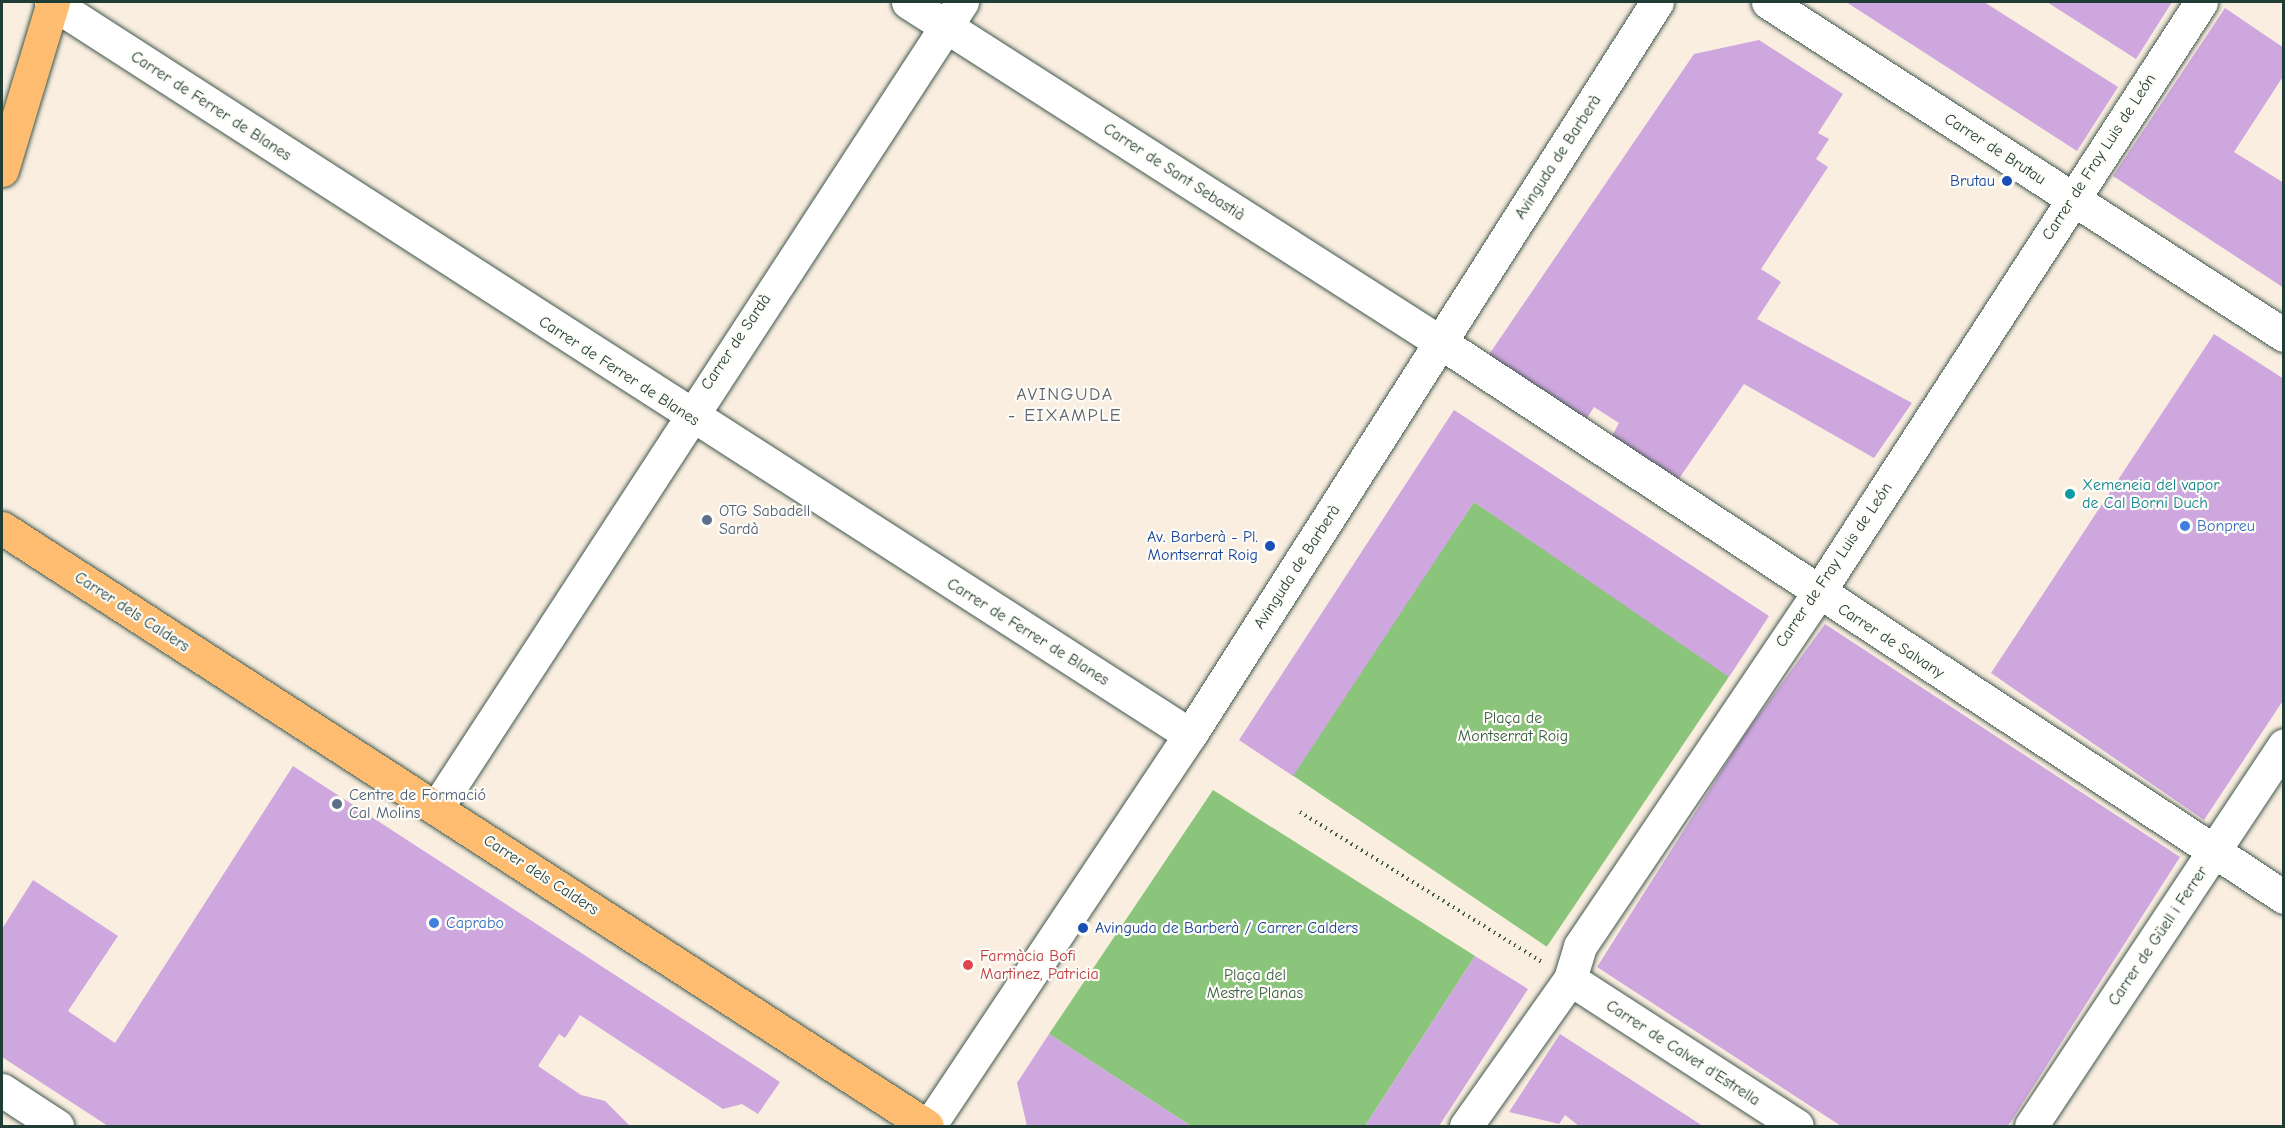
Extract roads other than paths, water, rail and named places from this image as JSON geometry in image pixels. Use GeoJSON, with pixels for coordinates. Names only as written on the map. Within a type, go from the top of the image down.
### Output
{"type":"FeatureCollection","features":[{"type":"Feature","properties":{"kind":"main road"},"geometry":{"type":"LineString","coordinates":[[2,170],[52,2]]}},
{"type":"Feature","properties":{"kind":"main road","name":"Carrer dels Calders"},"geometry":{"type":"LineString","coordinates":[[2,528],[928,1126]]}},
{"type":"Feature","properties":{"kind":"street","name":"Carrer de Ferrer de Blanes"},"geometry":{"type":"LineString","coordinates":[[52,2],[687,416],[1190,735]]}},
{"type":"Feature","properties":{"kind":"street","name":"Carrer de Sant Sebastià"},"geometry":{"type":"LineString","coordinates":[[908,2],[955,14],[1440,342]]}},
{"type":"Feature","properties":{"kind":"street","name":"Avinguda de Barberà"},"geometry":{"type":"LineString","coordinates":[[928,1126],[1190,735],[1657,2]]}},
{"type":"Feature","properties":{"kind":"street","name":"Carrer de Brutau"},"geometry":{"type":"LineString","coordinates":[[1768,2],[2283,335]]}},
{"type":"Feature","properties":{"kind":"street","name":"Carrer de Fray Luis de León"},"geometry":{"type":"LineString","coordinates":[[1466,1126],[1569,979],[1580,946],[1818,593],[2071,198],[2201,2]]}},
{"type":"Feature","properties":{"kind":"street","name":"Carrer de Sardà"},"geometry":{"type":"LineString","coordinates":[[437,807],[687,416],[955,14]]}},
{"type":"Feature","properties":{"kind":"street"},"geometry":{"type":"LineString","coordinates":[[2,124],[27,88]]}},
{"type":"Feature","properties":{"kind":"street","name":"Carrer de Salvany"},"geometry":{"type":"LineString","coordinates":[[1440,342],[2283,897]]}},
{"type":"Feature","properties":{"kind":"street","name":"Carrer de Güell i Ferrer"},"geometry":{"type":"LineString","coordinates":[[2031,1126],[2283,745]]}},
{"type":"Feature","properties":{"kind":"street","name":"Carrer de Calvet d'Estrella"},"geometry":{"type":"LineString","coordinates":[[1569,979],[1797,1126]]}},
{"type":"Feature","properties":{"kind":"street"},"geometry":{"type":"LineString","coordinates":[[2,1090],[57,1126]]}},
{"type":"Feature","properties":{"kind":"place","name":"Brutau"},"geometry":{"type":"Point","coordinates":[2007,181]}},
{"type":"Feature","properties":{"kind":"place","name":"Xemeneia del vapor de Cal Borni Duch"},"geometry":{"type":"Point","coordinates":[2070,494]}},
{"type":"Feature","properties":{"kind":"place","name":"OTG Sabadell Sardà"},"geometry":{"type":"Point","coordinates":[707,520]}},
{"type":"Feature","properties":{"kind":"place","name":"Bonpreu"},"geometry":{"type":"Point","coordinates":[2185,526]}},
{"type":"Feature","properties":{"kind":"place","name":"Av. Barberà - Pl. Montserrat Roig"},"geometry":{"type":"Point","coordinates":[1270,546]}},
{"type":"Feature","properties":{"kind":"place","name":"Centre de Formació Cal Molins"},"geometry":{"type":"Point","coordinates":[337,804]}},
{"type":"Feature","properties":{"kind":"place","name":"Caprabo"},"geometry":{"type":"Point","coordinates":[434,923]}},
{"type":"Feature","properties":{"kind":"place","name":"Avinguda de Barberà / Carrer Calders"},"geometry":{"type":"Point","coordinates":[1083,928]}},
{"type":"Feature","properties":{"kind":"place","name":"Farmàcia Bofi Martinez, Patricia"},"geometry":{"type":"Point","coordinates":[968,965]}},
{"type":"Feature","properties":{"kind":"district","name":"AVINGUDA - EIXAMPLE"},"geometry":{"type":"Point","coordinates":[1065,406]}},
{"type":"Feature","properties":{"kind":"park label","name":"Plaça de Montserrat Roig"},"geometry":{"type":"Point","coordinates":[1513,727]}},
{"type":"Feature","properties":{"kind":"park label","name":"Plaça del Mestre Planas"},"geometry":{"type":"Point","coordinates":[1255,984]}}]}
